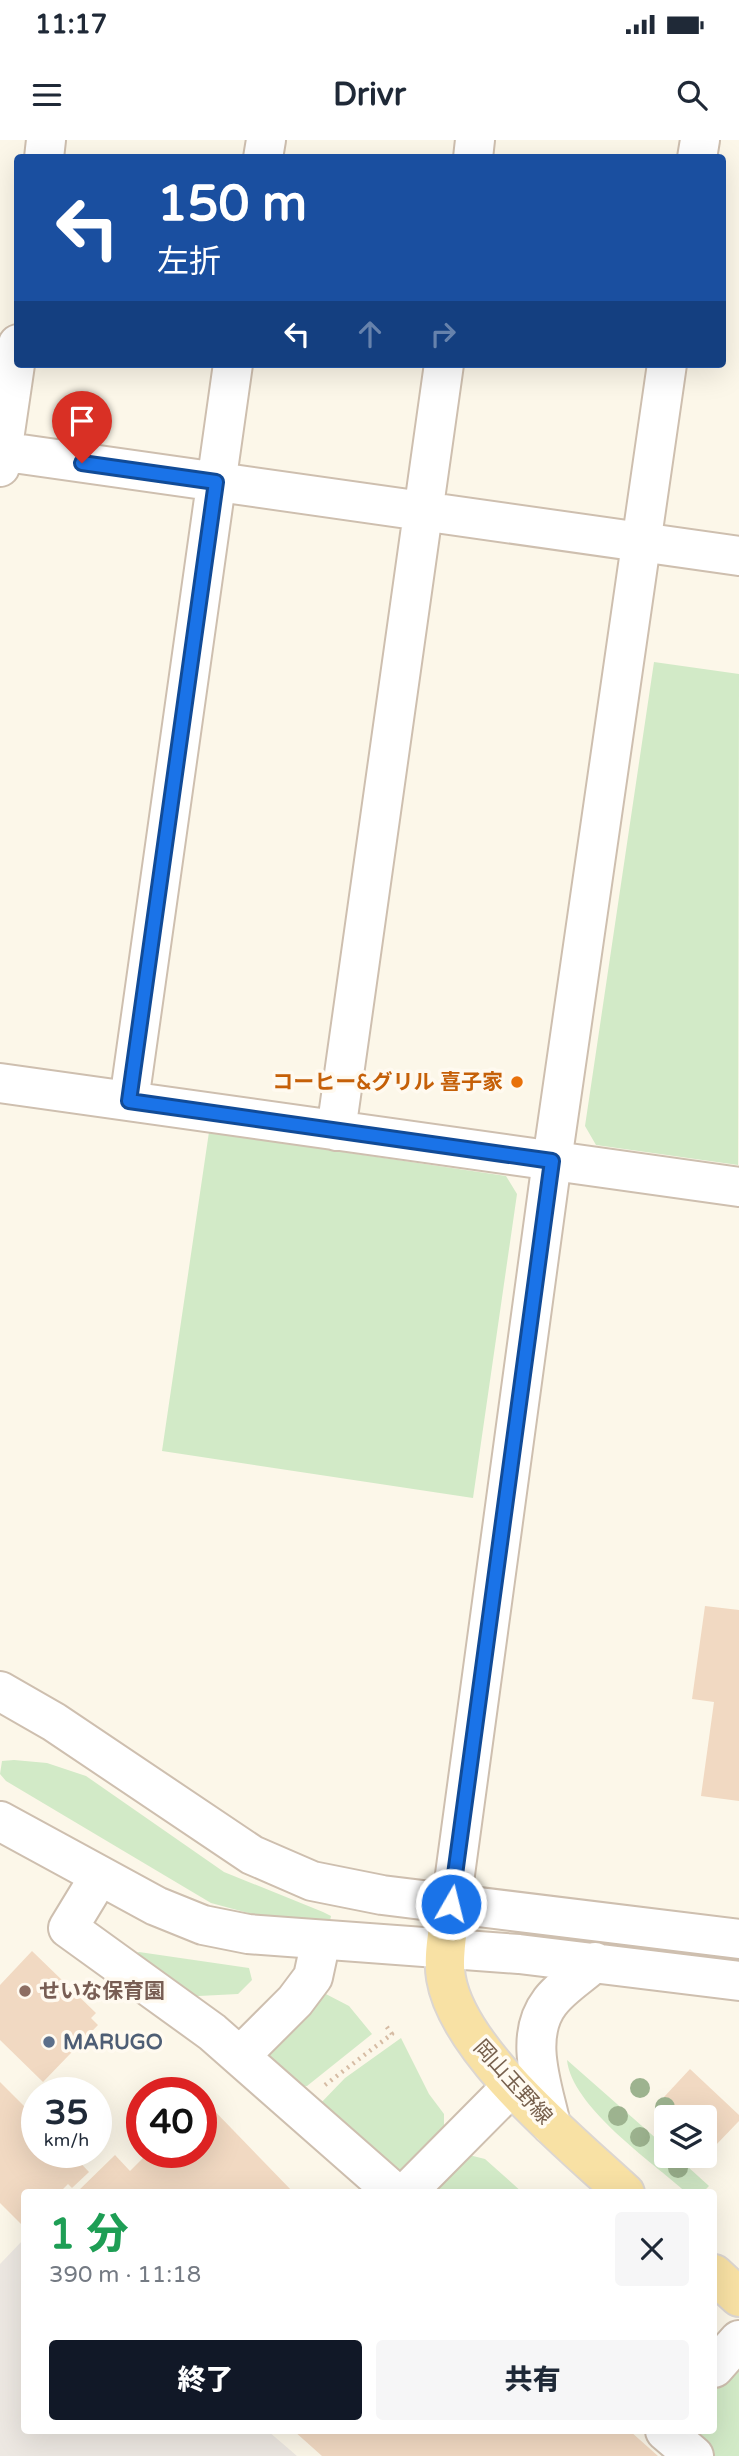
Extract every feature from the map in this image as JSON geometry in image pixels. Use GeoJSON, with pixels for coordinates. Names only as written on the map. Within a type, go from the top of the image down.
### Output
{"type":"FeatureCollection","features":[{"type":"Feature","properties":{"kind":"main road","name":"岡山玉野線"},"geometry":{"type":"LineString","coordinates":[[451,1904],[445,1977],[454,2009],[483,2053],[551,2125],[621,2189]]}},
{"type":"Feature","properties":{"kind":"main road"},"geometry":{"type":"LineString","coordinates":[[717,2277],[739,2297]]}},
{"type":"Feature","properties":{"kind":"street"},"geometry":{"type":"LineString","coordinates":[[14,368],[1,457],[216,482],[739,556]]}},
{"type":"Feature","properties":{"kind":"street"},"geometry":{"type":"LineString","coordinates":[[129,1101],[232,368]]}},
{"type":"Feature","properties":{"kind":"street"},"geometry":{"type":"LineString","coordinates":[[336,1131],[443,368]]}},
{"type":"Feature","properties":{"kind":"street"},"geometry":{"type":"LineString","coordinates":[[451,1904],[552,1161],[666,368]]}},
{"type":"Feature","properties":{"kind":"street"},"geometry":{"type":"LineString","coordinates":[[0,1083],[739,1187]]}},
{"type":"Feature","properties":{"kind":"street"},"geometry":{"type":"LineString","coordinates":[[0,1691],[54,1722],[252,1855],[312,1881],[382,1895],[739,1939]]}},
{"type":"Feature","properties":{"kind":"street"},"geometry":{"type":"LineString","coordinates":[[0,1821],[99,1877],[156,1906],[203,1925],[248,1934],[595,1962],[739,1981]]}},
{"type":"Feature","properties":{"kind":"street"},"geometry":{"type":"LineString","coordinates":[[99,1877],[68,1928],[212,2032],[390,2189]]}},
{"type":"Feature","properties":{"kind":"street"},"geometry":{"type":"LineString","coordinates":[[240,2056],[295,2001],[313,1977],[321,1940]]}},
{"type":"Feature","properties":{"kind":"street"},"geometry":{"type":"LineString","coordinates":[[551,2125],[535,2045],[539,2024],[550,2003],[595,1962]]}},
{"type":"Feature","properties":{"kind":"street"},"geometry":{"type":"LineString","coordinates":[[410,2189],[513,2085]]}},
{"type":"Feature","properties":{"kind":"street"},"geometry":{"type":"LineString","coordinates":[[717,2365],[739,2340]]}},
{"type":"Feature","properties":{"kind":"street"},"geometry":{"type":"LineString","coordinates":[[668,2434],[694,2456]]}},
{"type":"Feature","properties":{"kind":"path"},"geometry":{"type":"LineString","coordinates":[[297,2106],[392,2034],[384,2023]]}},
{"type":"Feature","properties":{"kind":"shaded area"},"geometry":{"type":"Polygon","coordinates":[[[21,2242],[21,2434],[271,2434],[297,2456],[0,2456],[0,2264],[21,2242]]]}},
{"type":"Feature","properties":{"kind":"green space"},"geometry":{"type":"Polygon","coordinates":[[[654,662],[739,674],[738,1165],[596,1145],[585,1126],[654,662]]]}},
{"type":"Feature","properties":{"kind":"green space"},"geometry":{"type":"Polygon","coordinates":[[[209,1132],[506,1176],[517,1194],[473,1498],[162,1451],[209,1132]]]}},
{"type":"Feature","properties":{"kind":"green space"},"geometry":{"type":"Polygon","coordinates":[[[2,1761],[47,1763],[86,1776],[224,1872],[323,1912],[331,1916],[330,1921],[252,1914],[211,1903],[6,1781],[0,1774],[2,1761]]]}},
{"type":"Feature","properties":{"kind":"green space"},"geometry":{"type":"Polygon","coordinates":[[[139,1952],[249,1968],[252,1980],[238,1994],[179,1997],[132,1955],[139,1952]]]}},
{"type":"Feature","properties":{"kind":"green space"},"geometry":{"type":"Polygon","coordinates":[[[322,1992],[349,2006],[372,2034],[307,2086],[294,2088],[266,2063],[266,2051],[322,1992]]]}},
{"type":"Feature","properties":{"kind":"green space"},"geometry":{"type":"Polygon","coordinates":[[[401,2038],[429,2094],[444,2114],[444,2125],[441,2137],[398,2182],[317,2107],[345,2078],[401,2038]]]}},
{"type":"Feature","properties":{"kind":"green space"},"geometry":{"type":"Polygon","coordinates":[[[567,2060],[654,2137],[654,2165],[615,2132],[583,2096],[572,2078],[567,2060]]]}},
{"type":"Feature","properties":{"kind":"green space"},"geometry":{"type":"Polygon","coordinates":[[[465,2154],[485,2159],[519,2189],[426,2189],[465,2154]]]}},
{"type":"Feature","properties":{"kind":"green space"},"geometry":{"type":"Polygon","coordinates":[[[657,2168],[689,2168],[709,2186],[706,2189],[682,2189],[657,2168]]]}},
{"type":"Feature","properties":{"kind":"green space"},"geometry":{"type":"Polygon","coordinates":[[[736,2370],[739,2371],[739,2456],[711,2456],[685,2434],[717,2434],[717,2384],[736,2370]]]}},
{"type":"Feature","properties":{"kind":"building"},"geometry":{"type":"Polygon","coordinates":[[[705,1606],[739,1610],[739,1801],[701,1796],[714,1702],[692,1699],[705,1606]]]}},
{"type":"Feature","properties":{"kind":"building"},"geometry":{"type":"Polygon","coordinates":[[[32,1951],[96,2013],[91,2018],[98,2025],[48,2077],[38,2077],[0,2040],[0,1985],[32,1951]]]}},
{"type":"Feature","properties":{"kind":"building"},"geometry":{"type":"Polygon","coordinates":[[[690,2069],[739,2115],[739,2121],[717,2144],[717,2105],[672,2105],[664,2097],[690,2069]]]}},
{"type":"Feature","properties":{"kind":"building"},"geometry":{"type":"Polygon","coordinates":[[[0,2082],[21,2103],[21,2168],[85,2168],[89,2172],[72,2188],[68,2184],[63,2189],[21,2189],[21,2224],[0,2203],[0,2082]]]}},
{"type":"Feature","properties":{"kind":"building"},"geometry":{"type":"Polygon","coordinates":[[[217,2113],[290,2189],[80,2189],[102,2168],[112,2168],[112,2158],[115,2155],[130,2171],[133,2168],[217,2168],[217,2113]]]}},
{"type":"Feature","properties":{"kind":"building"},"geometry":{"type":"Polygon","coordinates":[[[297,2434],[633,2434],[658,2456],[322,2456],[297,2434]]]}},
{"type":"Feature","properties":{"kind":"place","name":"コーヒー&グリル 喜子家"},"geometry":{"type":"Point","coordinates":[517,1082]}},
{"type":"Feature","properties":{"kind":"place","name":"せいな保育園"},"geometry":{"type":"Point","coordinates":[25,1991]}},
{"type":"Feature","properties":{"kind":"place","name":"MARUGO"},"geometry":{"type":"Point","coordinates":[49,2042]}},
{"type":"Feature","properties":{"kind":"route"},"geometry":{"type":"LineString","coordinates":[[82,463],[216,482],[129,1101],[552,1161],[451,1904]]}}]}
